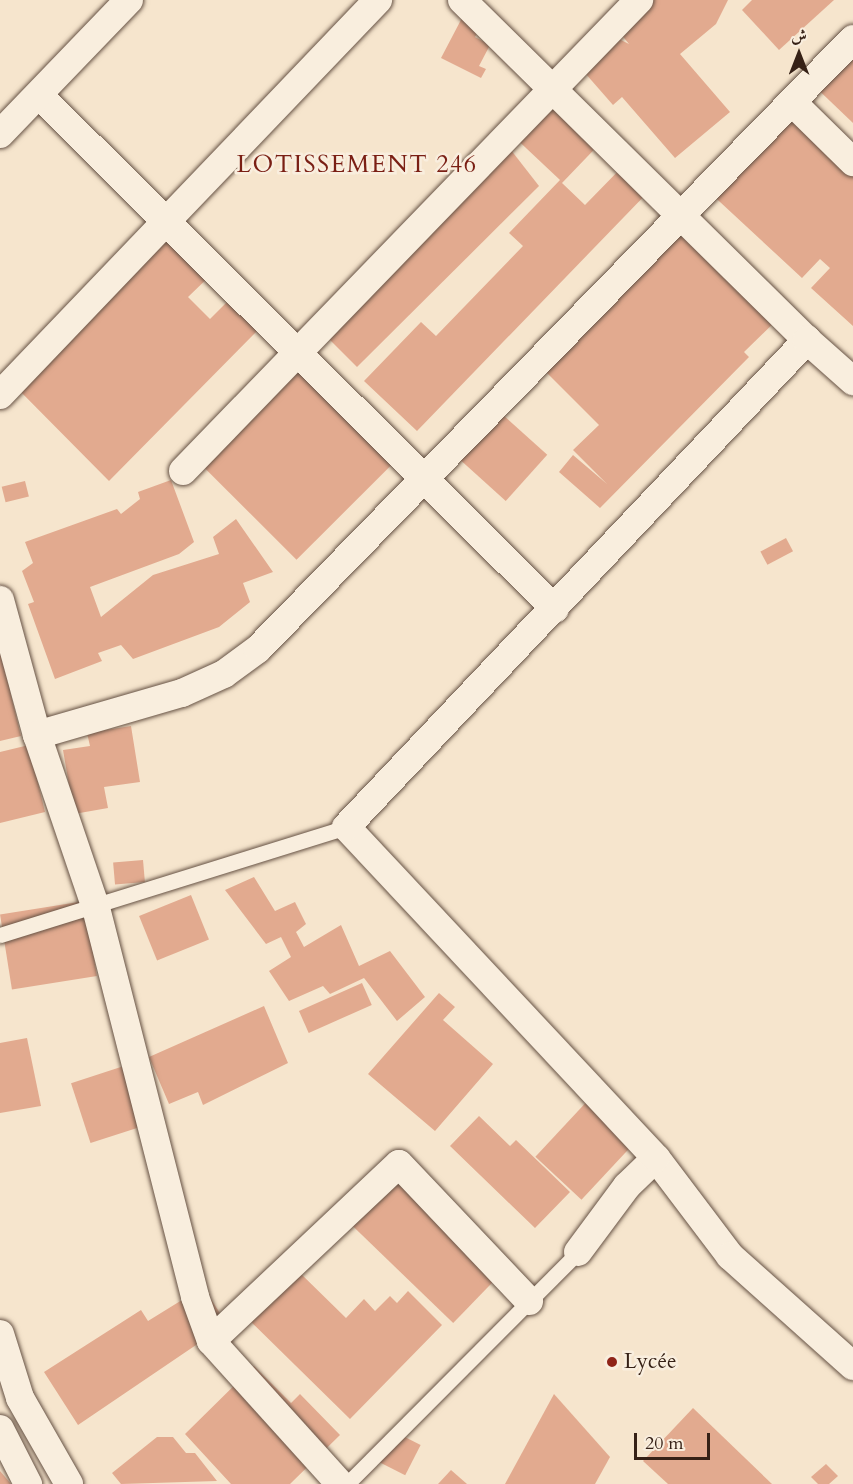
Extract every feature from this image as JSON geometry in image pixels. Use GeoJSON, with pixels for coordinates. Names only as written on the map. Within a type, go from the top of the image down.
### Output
{"type":"FeatureCollection","features":[{"type":"Feature","properties":{"kind":"street"},"geometry":{"type":"LineString","coordinates":[[0,134],[129,0]]}},
{"type":"Feature","properties":{"kind":"street"},"geometry":{"type":"LineString","coordinates":[[0,395],[378,0]]}},
{"type":"Feature","properties":{"kind":"street"},"geometry":{"type":"LineString","coordinates":[[462,0],[807,339],[853,381]]}},
{"type":"Feature","properties":{"kind":"street"},"geometry":{"type":"LineString","coordinates":[[183,471],[639,0]]}},
{"type":"Feature","properties":{"kind":"street"},"geometry":{"type":"LineString","coordinates":[[37,735],[182,693],[224,674],[258,649],[853,39]]}},
{"type":"Feature","properties":{"kind":"street"},"geometry":{"type":"LineString","coordinates":[[39,95],[555,609]]}},
{"type":"Feature","properties":{"kind":"street"},"geometry":{"type":"LineString","coordinates":[[792,102],[853,162]]}},
{"type":"Feature","properties":{"kind":"street"},"geometry":{"type":"LineString","coordinates":[[807,339],[555,609],[346,827],[656,1158],[730,1256],[853,1366]]}},
{"type":"Feature","properties":{"kind":"street"},"geometry":{"type":"LineString","coordinates":[[0,600],[37,735],[96,908],[195,1297],[212,1341],[340,1484]]}},
{"type":"Feature","properties":{"kind":"street"},"geometry":{"type":"LineString","coordinates":[[578,1252],[627,1186],[656,1158]]}},
{"type":"Feature","properties":{"kind":"street"},"geometry":{"type":"LineString","coordinates":[[212,1341],[399,1164],[529,1301]]}},
{"type":"Feature","properties":{"kind":"street"},"geometry":{"type":"LineString","coordinates":[[0,1334],[20,1398],[69,1484]]}},
{"type":"Feature","properties":{"kind":"street"},"geometry":{"type":"LineString","coordinates":[[0,1429],[28,1484]]}},
{"type":"Feature","properties":{"kind":"lane"},"geometry":{"type":"LineString","coordinates":[[0,935],[96,908],[346,827]]}},
{"type":"Feature","properties":{"kind":"lane"},"geometry":{"type":"LineString","coordinates":[[347,1484],[578,1252]]}},
{"type":"Feature","properties":{"kind":"building"},"geometry":{"type":"Polygon","coordinates":[[[633,0],[728,0],[716,24],[680,54],[730,112],[675,158],[622,97],[613,105],[578,65],[605,32],[629,44],[611,22],[633,0]]]}},
{"type":"Feature","properties":{"kind":"building"},"geometry":{"type":"Polygon","coordinates":[[[752,0],[834,0],[779,50],[742,10],[752,0]]]}},
{"type":"Feature","properties":{"kind":"building"},"geometry":{"type":"Polygon","coordinates":[[[463,16],[481,26],[475,37],[490,45],[479,66],[486,69],[481,78],[441,58],[463,16]]]}},
{"type":"Feature","properties":{"kind":"building"},"geometry":{"type":"Polygon","coordinates":[[[853,31],[853,123],[807,79],[853,31]]]}},
{"type":"Feature","properties":{"kind":"building"},"geometry":{"type":"Polygon","coordinates":[[[557,82],[610,133],[562,183],[585,205],[627,162],[653,187],[417,431],[364,381],[421,322],[436,336],[523,246],[509,233],[560,180],[509,132],[557,82]]]}},
{"type":"Feature","properties":{"kind":"building"},"geometry":{"type":"Polygon","coordinates":[[[792,111],[853,148],[853,326],[811,288],[830,268],[820,259],[802,278],[706,189],[792,111]]]}},
{"type":"Feature","properties":{"kind":"building"},"geometry":{"type":"Polygon","coordinates":[[[504,141],[539,186],[357,367],[329,339],[504,141]]]}},
{"type":"Feature","properties":{"kind":"building"},"geometry":{"type":"Polygon","coordinates":[[[687,218],[784,313],[744,352],[749,357],[600,508],[559,472],[573,455],[607,484],[573,450],[599,425],[537,363],[687,218]]]}},
{"type":"Feature","properties":{"kind":"building"},"geometry":{"type":"Polygon","coordinates":[[[167,231],[216,270],[188,297],[210,319],[233,296],[262,326],[109,481],[12,383],[167,231]]]}},
{"type":"Feature","properties":{"kind":"building"},"geometry":{"type":"Polygon","coordinates":[[[305,359],[401,455],[297,560],[200,464],[305,359]]]}},
{"type":"Feature","properties":{"kind":"building"},"geometry":{"type":"Polygon","coordinates":[[[493,406],[547,455],[506,501],[452,452],[493,406]]]}},
{"type":"Feature","properties":{"kind":"building"},"geometry":{"type":"Polygon","coordinates":[[[171,480],[194,542],[179,554],[90,587],[101,617],[153,575],[219,554],[213,537],[236,519],[273,572],[243,583],[250,602],[219,627],[133,659],[121,645],[98,653],[102,661],[55,679],[28,604],[34,602],[22,571],[33,563],[25,542],[117,509],[121,514],[140,499],[138,492],[171,480]]]}},
{"type":"Feature","properties":{"kind":"building"},"geometry":{"type":"Polygon","coordinates":[[[25,481],[29,497],[6,502],[2,487],[25,481]]]}},
{"type":"Feature","properties":{"kind":"building"},"geometry":{"type":"Polygon","coordinates":[[[786,538],[793,551],[767,565],[760,552],[786,538]]]}},
{"type":"Feature","properties":{"kind":"building"},"geometry":{"type":"Polygon","coordinates":[[[0,618],[18,690],[10,691],[21,736],[0,741],[0,618]]]}},
{"type":"Feature","properties":{"kind":"building"},"geometry":{"type":"Polygon","coordinates":[[[131,726],[140,782],[104,787],[108,808],[74,814],[63,750],[90,746],[87,733],[131,726]]]}},
{"type":"Feature","properties":{"kind":"building"},"geometry":{"type":"Polygon","coordinates":[[[29,745],[45,812],[0,823],[0,752],[29,745]]]}},
{"type":"Feature","properties":{"kind":"building"},"geometry":{"type":"Polygon","coordinates":[[[143,860],[145,882],[115,885],[113,863],[143,860]]]}},
{"type":"Feature","properties":{"kind":"building"},"geometry":{"type":"Polygon","coordinates":[[[254,877],[275,911],[295,902],[306,924],[296,932],[304,947],[341,925],[359,966],[390,951],[425,997],[397,1021],[364,978],[330,994],[323,986],[289,1001],[269,971],[291,957],[281,937],[266,944],[225,890],[254,877]]]}},
{"type":"Feature","properties":{"kind":"building"},"geometry":{"type":"Polygon","coordinates":[[[191,895],[209,940],[157,960],[139,916],[191,895]]]}},
{"type":"Feature","properties":{"kind":"building"},"geometry":{"type":"Polygon","coordinates":[[[85,901],[97,976],[12,990],[0,914],[85,901]]]}},
{"type":"Feature","properties":{"kind":"building"},"geometry":{"type":"Polygon","coordinates":[[[362,983],[372,1005],[309,1033],[299,1011],[362,983]]]}},
{"type":"Feature","properties":{"kind":"building"},"geometry":{"type":"Polygon","coordinates":[[[439,993],[455,1007],[443,1020],[493,1064],[435,1131],[368,1074],[439,993]]]}},
{"type":"Feature","properties":{"kind":"building"},"geometry":{"type":"Polygon","coordinates":[[[264,1006],[288,1063],[203,1105],[198,1092],[169,1104],[149,1057],[264,1006]]]}},
{"type":"Feature","properties":{"kind":"building"},"geometry":{"type":"Polygon","coordinates":[[[27,1038],[41,1106],[0,1113],[0,1043],[27,1038]]]}},
{"type":"Feature","properties":{"kind":"building"},"geometry":{"type":"Polygon","coordinates":[[[130,1064],[149,1124],[91,1143],[71,1083],[130,1064]]]}},
{"type":"Feature","properties":{"kind":"building"},"geometry":{"type":"Polygon","coordinates":[[[592,1096],[638,1139],[581,1200],[535,1157],[592,1096]]]}},
{"type":"Feature","properties":{"kind":"building"},"geometry":{"type":"Polygon","coordinates":[[[479,1116],[510,1146],[516,1140],[570,1192],[535,1228],[450,1146],[479,1116]]]}},
{"type":"Feature","properties":{"kind":"building"},"geometry":{"type":"Polygon","coordinates":[[[403,1162],[509,1265],[453,1323],[347,1220],[403,1162]]]}},
{"type":"Feature","properties":{"kind":"building"},"geometry":{"type":"Polygon","coordinates":[[[298,1271],[346,1318],[364,1299],[375,1311],[390,1296],[397,1303],[408,1291],[442,1325],[350,1419],[245,1316],[298,1271]]]}},
{"type":"Feature","properties":{"kind":"building"},"geometry":{"type":"Polygon","coordinates":[[[203,1287],[227,1324],[78,1425],[44,1372],[141,1310],[148,1321],[203,1287]]]}},
{"type":"Feature","properties":{"kind":"building"},"geometry":{"type":"Polygon","coordinates":[[[254,1366],[291,1403],[300,1394],[340,1435],[290,1484],[231,1484],[185,1434],[254,1366]]]}},
{"type":"Feature","properties":{"kind":"building"},"geometry":{"type":"Polygon","coordinates":[[[554,1394],[610,1457],[595,1484],[505,1484],[554,1394]]]}},
{"type":"Feature","properties":{"kind":"building"},"geometry":{"type":"Polygon","coordinates":[[[693,1408],[772,1484],[668,1484],[643,1461],[693,1408]]]}},
{"type":"Feature","properties":{"kind":"building"},"geometry":{"type":"Polygon","coordinates":[[[393,1431],[421,1445],[405,1475],[378,1461],[393,1431]]]}},
{"type":"Feature","properties":{"kind":"building"},"geometry":{"type":"Polygon","coordinates":[[[157,1437],[173,1437],[186,1453],[195,1453],[217,1481],[121,1484],[112,1473],[157,1437]]]}},
{"type":"Feature","properties":{"kind":"building"},"geometry":{"type":"Polygon","coordinates":[[[826,1464],[838,1476],[829,1484],[818,1484],[811,1477],[826,1464]]]}},
{"type":"Feature","properties":{"kind":"building"},"geometry":{"type":"Polygon","coordinates":[[[451,1470],[467,1484],[438,1484],[451,1470]]]}},
{"type":"Feature","properties":{"kind":"building"},"geometry":{"type":"Polygon","coordinates":[[[0,1471],[11,1484],[0,1484],[0,1471]]]}},
{"type":"Feature","properties":{"kind":"place","name":"Lycée"},"geometry":{"type":"Point","coordinates":[612,1362]}},
{"type":"Feature","properties":{"kind":"district","name":"LOTISSEMENT 246"},"geometry":{"type":"Point","coordinates":[357,165]}}]}
